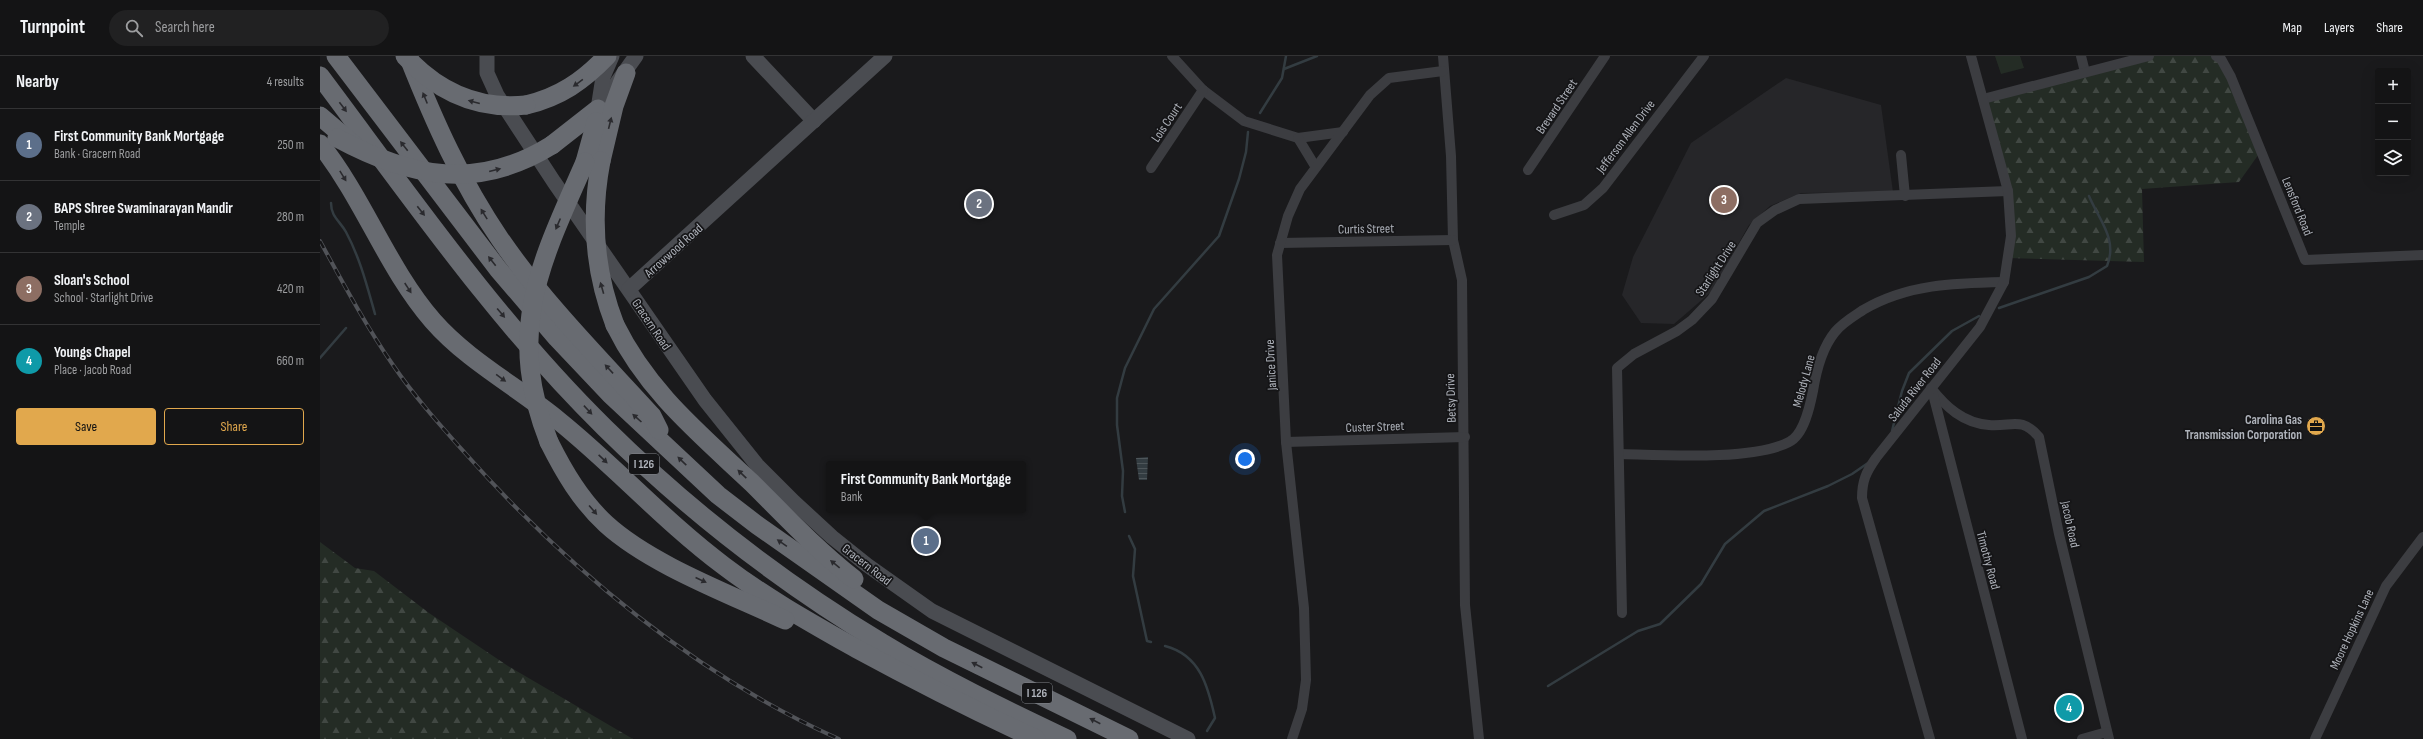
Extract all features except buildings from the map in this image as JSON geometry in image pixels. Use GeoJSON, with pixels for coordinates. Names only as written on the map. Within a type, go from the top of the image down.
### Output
{"type":"FeatureCollection","features":[{"type":"Feature","properties":{"kind":"highway","name":"I 126"},"geometry":{"type":"LineString","coordinates":[[336,56],[498,269],[547,326],[610,394],[666,444],[718,495],[756,525],[878,610],[944,648],[1129,739]]}},
{"type":"Feature","properties":{"kind":"highway"},"geometry":{"type":"LineString","coordinates":[[407,56],[437,129],[468,189],[500,239],[569,325],[652,416],[666,444]]}},
{"type":"Feature","properties":{"kind":"highway"},"geometry":{"type":"LineString","coordinates":[[407,56],[427,77],[454,95],[486,105],[526,105],[556,96],[571,88],[607,56]]}},
{"type":"Feature","properties":{"kind":"highway"},"geometry":{"type":"LineString","coordinates":[[626,73],[593,162],[548,248],[537,278],[531,306],[528,339],[531,380],[539,414],[549,442],[567,476],[585,501],[606,524],[632,544],[688,574],[1036,739]]}},
{"type":"Feature","properties":{"kind":"highway","name":"I 126"},"geometry":{"type":"LineString","coordinates":[[320,76],[399,183],[517,332],[604,426],[676,494],[775,572],[882,643],[1011,712],[1067,739]]}},
{"type":"Feature","properties":{"kind":"highway"},"geometry":{"type":"LineString","coordinates":[[329,141],[420,172],[465,175],[497,170],[512,165],[552,145],[598,109]]}},
{"type":"Feature","properties":{"kind":"highway"},"geometry":{"type":"LineString","coordinates":[[598,109],[593,139],[595,249],[601,284],[615,325],[629,352],[647,380],[693,428],[834,564],[944,648]]}},
{"type":"Feature","properties":{"kind":"highway"},"geometry":{"type":"LineString","coordinates":[[320,116],[336,132],[366,153]]}},
{"type":"Feature","properties":{"kind":"highway"},"geometry":{"type":"LineString","coordinates":[[320,127],[329,141],[347,182],[412,294],[434,322],[456,345],[561,422],[669,521],[726,568],[797,615],[926,686]]}},
{"type":"Feature","properties":{"kind":"street"},"geometry":{"type":"LineString","coordinates":[[487,56],[487,73],[497,95],[554,182],[629,290]]}},
{"type":"Feature","properties":{"kind":"street"},"geometry":{"type":"LineString","coordinates":[[598,109],[603,77],[612,56]]}},
{"type":"Feature","properties":{"kind":"street"},"geometry":{"type":"LineString","coordinates":[[598,109],[626,73],[636,56]]}},
{"type":"Feature","properties":{"kind":"street"},"geometry":{"type":"LineString","coordinates":[[753,56],[814,121]]}},
{"type":"Feature","properties":{"kind":"street","name":"Arrowwood Road"},"geometry":{"type":"LineString","coordinates":[[629,290],[885,56]]}},
{"type":"Feature","properties":{"kind":"street"},"geometry":{"type":"LineString","coordinates":[[1172,56],[1203,90],[1244,120],[1298,138],[1344,132]]}},
{"type":"Feature","properties":{"kind":"street","name":"Betsy Drive"},"geometry":{"type":"LineString","coordinates":[[1443,56],[1451,156],[1453,240],[1462,280],[1461,345],[1465,437],[1465,605],[1479,739]]}},
{"type":"Feature","properties":{"kind":"street","name":"Brevard Street"},"geometry":{"type":"LineString","coordinates":[[1528,170],[1605,56]]}},
{"type":"Feature","properties":{"kind":"street","name":"Jefferson Allen Drive"},"geometry":{"type":"LineString","coordinates":[[1554,215],[1584,205],[1603,188],[1704,56]]}},
{"type":"Feature","properties":{"kind":"street","name":"Saluda River Road"},"geometry":{"type":"LineString","coordinates":[[1930,739],[1862,498],[1862,484],[1866,472],[1876,458],[1980,327],[2004,282],[2011,236],[2008,191],[1971,56]]}},
{"type":"Feature","properties":{"kind":"street"},"geometry":{"type":"LineString","coordinates":[[2081,56],[2085,72]]}},
{"type":"Feature","properties":{"kind":"street"},"geometry":{"type":"LineString","coordinates":[[1983,99],[2149,56]]}},
{"type":"Feature","properties":{"kind":"street","name":"Lensford Road"},"geometry":{"type":"LineString","coordinates":[[2216,56],[2221,59],[2231,77],[2305,260],[2423,254]]}},
{"type":"Feature","properties":{"kind":"street","name":"Janice Drive"},"geometry":{"type":"LineString","coordinates":[[1292,739],[1302,709],[1306,680],[1304,608],[1286,442],[1277,255],[1300,189],[1315,166],[1344,132],[1370,95],[1389,78],[1443,71]]}},
{"type":"Feature","properties":{"kind":"street","name":"Lois Court"},"geometry":{"type":"LineString","coordinates":[[1151,168],[1203,90]]}},
{"type":"Feature","properties":{"kind":"street"},"geometry":{"type":"LineString","coordinates":[[1298,138],[1315,166]]}},
{"type":"Feature","properties":{"kind":"street"},"geometry":{"type":"LineString","coordinates":[[1901,155],[1905,196]]}},
{"type":"Feature","properties":{"kind":"street","name":"Starlight Drive"},"geometry":{"type":"LineString","coordinates":[[1622,613],[1617,368],[1634,354],[1677,331],[1712,299],[1757,223],[1775,210],[1799,199],[2008,191]]}},
{"type":"Feature","properties":{"kind":"street","name":"Curtis Street"},"geometry":{"type":"LineString","coordinates":[[1280,243],[1453,240]]}},
{"type":"Feature","properties":{"kind":"street","name":"Melody Lane"},"geometry":{"type":"LineString","coordinates":[[1619,454],[1762,452],[1791,442],[1802,427],[1810,409],[1815,378],[1827,345],[1835,331],[1853,316],[1880,300],[1910,290],[1945,284],[2004,282]]}},
{"type":"Feature","properties":{"kind":"street","name":"Gracern Road"},"geometry":{"type":"LineString","coordinates":[[629,290],[671,352],[756,465],[832,537],[900,590],[956,624],[1188,739]]}},
{"type":"Feature","properties":{"kind":"street","name":"Jacob Road"},"geometry":{"type":"LineString","coordinates":[[1931,388],[1943,404],[1960,417],[1989,425],[2020,423],[2031,427],[2039,437],[2059,534],[2108,736]]}},
{"type":"Feature","properties":{"kind":"street","name":"Timothy Road"},"geometry":{"type":"LineString","coordinates":[[1931,388],[2022,739]]}},
{"type":"Feature","properties":{"kind":"street","name":"Custer Street"},"geometry":{"type":"LineString","coordinates":[[1286,442],[1465,437]]}},
{"type":"Feature","properties":{"kind":"street","name":"Moore Hopkins Lane"},"geometry":{"type":"LineString","coordinates":[[2315,739],[2386,586],[2423,537]]}},
{"type":"Feature","properties":{"kind":"street"},"geometry":{"type":"LineString","coordinates":[[2082,739],[2108,736]]}},
{"type":"Feature","properties":{"kind":"shaded area"},"geometry":{"type":"Polygon","coordinates":[[[1786,78],[1881,105],[1893,192],[1801,193],[1770,206],[1749,225],[1711,292],[1674,324],[1641,323],[1622,295],[1633,257],[1691,143],[1786,78]]]}},
{"type":"Feature","properties":{"kind":"shaded area"},"geometry":{"type":"Polygon","coordinates":[[[1148,457],[1147,480],[1139,480],[1136,458],[1148,457]]]}},
{"type":"Feature","properties":{"kind":"green space"},"geometry":{"type":"Polygon","coordinates":[[[1995,56],[2020,56],[2024,68],[2001,74],[1995,56]]]}},
{"type":"Feature","properties":{"kind":"green space"},"geometry":{"type":"Polygon","coordinates":[[[2149,56],[2217,56],[2261,151],[2239,182],[2142,189],[2144,262],[2008,258],[2011,214],[1983,99],[2149,56]]]}},
{"type":"Feature","properties":{"kind":"green space"},"geometry":{"type":"Polygon","coordinates":[[[320,542],[355,568],[374,571],[429,613],[508,666],[633,739],[320,739],[320,542]]]}},
{"type":"Feature","properties":{"kind":"waterway"},"geometry":{"type":"LineString","coordinates":[[1260,113],[1282,78],[1286,56]]}},
{"type":"Feature","properties":{"kind":"waterway"},"geometry":{"type":"LineString","coordinates":[[1284,69],[1317,56]]}},
{"type":"Feature","properties":{"kind":"waterway"},"geometry":{"type":"LineString","coordinates":[[1125,512],[1122,496],[1123,471],[1117,425],[1117,398],[1125,368],[1154,309],[1219,236],[1239,179],[1246,152],[1248,132]]}},
{"type":"Feature","properties":{"kind":"waterway"},"geometry":{"type":"LineString","coordinates":[[1999,308],[2089,277],[2107,266],[2110,256],[2109,238],[2089,196]]}},
{"type":"Feature","properties":{"kind":"waterway"},"geometry":{"type":"LineString","coordinates":[[331,203],[332,212],[346,232],[363,272],[375,314]]}},
{"type":"Feature","properties":{"kind":"waterway"},"geometry":{"type":"LineString","coordinates":[[1892,431],[1902,391],[1909,373],[1952,331],[1979,316]]}},
{"type":"Feature","properties":{"kind":"waterway"},"geometry":{"type":"LineString","coordinates":[[320,358],[346,328]]}},
{"type":"Feature","properties":{"kind":"waterway"},"geometry":{"type":"LineString","coordinates":[[1548,686],[1638,631],[1660,624],[1701,584],[1725,544],[1764,511],[1828,486],[1852,474],[1868,463]]}},
{"type":"Feature","properties":{"kind":"waterway"},"geometry":{"type":"LineString","coordinates":[[1129,536],[1135,549],[1133,576],[1147,641],[1151,642]]}},
{"type":"Feature","properties":{"kind":"waterway"},"geometry":{"type":"LineString","coordinates":[[1165,646],[1177,650],[1187,657],[1200,673],[1209,695],[1215,718],[1207,731]]}},
{"type":"Feature","properties":{"kind":"railway"},"geometry":{"type":"LineString","coordinates":[[320,241],[373,335],[410,388],[465,453],[547,538],[591,578],[637,616],[685,651],[735,684],[786,713],[839,739]]}},
{"type":"Feature","properties":{"kind":"place","name":"Sloan's School"},"geometry":{"type":"Point","coordinates":[1724,200]}},
{"type":"Feature","properties":{"kind":"place","name":"BAPS Shree Swaminarayan Mandir"},"geometry":{"type":"Point","coordinates":[979,204]}},
{"type":"Feature","properties":{"kind":"place","name":"Carolina Gas Transmission Corporation"},"geometry":{"type":"Point","coordinates":[2316,426]}},
{"type":"Feature","properties":{"kind":"place","name":"First Community Bank Mortgage"},"geometry":{"type":"Point","coordinates":[926,541]}},
{"type":"Feature","properties":{"kind":"place","name":"Youngs Chapel"},"geometry":{"type":"Point","coordinates":[2069,708]}}]}
